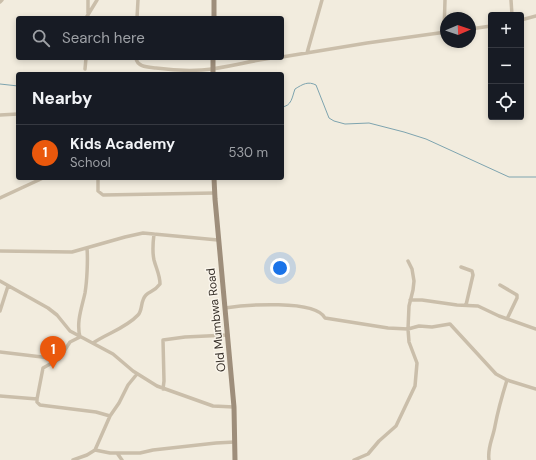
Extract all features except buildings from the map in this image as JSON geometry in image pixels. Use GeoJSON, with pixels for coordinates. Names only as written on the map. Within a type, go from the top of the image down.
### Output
{"type":"FeatureCollection","features":[{"type":"Feature","properties":{"kind":"main road"},"geometry":{"type":"LineString","coordinates":[[214,0],[214,16]]}},
{"type":"Feature","properties":{"kind":"main road"},"geometry":{"type":"LineString","coordinates":[[212,71],[213,60]]}},
{"type":"Feature","properties":{"kind":"main road","name":"Old Mumbwa Road"},"geometry":{"type":"LineString","coordinates":[[214,180],[218,240],[234,407],[235,460]]}},
{"type":"Feature","properties":{"kind":"street"},"geometry":{"type":"LineString","coordinates":[[87,16],[88,0]]}},
{"type":"Feature","properties":{"kind":"street"},"geometry":{"type":"LineString","coordinates":[[88,16],[97,0]]}},
{"type":"Feature","properties":{"kind":"street"},"geometry":{"type":"LineString","coordinates":[[137,16],[138,0]]}},
{"type":"Feature","properties":{"kind":"street"},"geometry":{"type":"LineString","coordinates":[[307,53],[322,0]]}},
{"type":"Feature","properties":{"kind":"street"},"geometry":{"type":"LineString","coordinates":[[445,0],[445,12]]}},
{"type":"Feature","properties":{"kind":"street"},"geometry":{"type":"LineString","coordinates":[[511,0],[512,12]]}},
{"type":"Feature","properties":{"kind":"street"},"geometry":{"type":"LineString","coordinates":[[524,19],[536,16]]}},
{"type":"Feature","properties":{"kind":"street"},"geometry":{"type":"LineString","coordinates":[[476,28],[488,26]]}},
{"type":"Feature","properties":{"kind":"street"},"geometry":{"type":"LineString","coordinates":[[284,57],[440,33]]}},
{"type":"Feature","properties":{"kind":"street"},"geometry":{"type":"LineString","coordinates":[[85,69],[86,60]]}},
{"type":"Feature","properties":{"kind":"street"},"geometry":{"type":"LineString","coordinates":[[136,60],[141,66],[186,71],[212,71],[257,60]]}},
{"type":"Feature","properties":{"kind":"street"},"geometry":{"type":"LineString","coordinates":[[0,115],[16,114]]}},
{"type":"Feature","properties":{"kind":"street"},"geometry":{"type":"LineString","coordinates":[[0,198],[39,180]]}},
{"type":"Feature","properties":{"kind":"street"},"geometry":{"type":"LineString","coordinates":[[98,180],[98,191],[103,195],[109,196],[215,193]]}},
{"type":"Feature","properties":{"kind":"street"},"geometry":{"type":"LineString","coordinates":[[0,251],[72,252],[143,233],[218,240]]}},
{"type":"Feature","properties":{"kind":"street"},"geometry":{"type":"LineString","coordinates":[[93,343],[118,330],[140,313],[141,302],[146,295],[155,290],[160,284],[158,270],[154,259],[154,234]]}},
{"type":"Feature","properties":{"kind":"street"},"geometry":{"type":"LineString","coordinates":[[80,337],[79,314],[86,283],[86,248]]}},
{"type":"Feature","properties":{"kind":"street"},"geometry":{"type":"LineString","coordinates":[[354,460],[368,454],[379,441],[396,426],[416,381],[417,363],[409,342],[408,329],[409,306],[414,281],[412,269],[408,261]]}},
{"type":"Feature","properties":{"kind":"street"},"geometry":{"type":"LineString","coordinates":[[461,267],[472,271],[473,275],[466,305]]}},
{"type":"Feature","properties":{"kind":"street"},"geometry":{"type":"LineString","coordinates":[[0,281],[48,308],[58,315],[67,328],[118,358],[137,374],[157,386],[213,406],[234,407]]}},
{"type":"Feature","properties":{"kind":"street"},"geometry":{"type":"LineString","coordinates":[[500,285],[517,295],[507,319]]}},
{"type":"Feature","properties":{"kind":"street"},"geometry":{"type":"LineString","coordinates":[[0,311],[8,286]]}},
{"type":"Feature","properties":{"kind":"street"},"geometry":{"type":"LineString","coordinates":[[410,300],[422,300],[484,308],[507,319],[536,329]]}},
{"type":"Feature","properties":{"kind":"street"},"geometry":{"type":"LineString","coordinates":[[225,308],[257,305],[295,305],[319,311],[325,318],[388,328],[408,329],[419,326],[432,327],[450,324],[496,374],[507,380],[535,388]]}},
{"type":"Feature","properties":{"kind":"street"},"geometry":{"type":"LineString","coordinates":[[163,389],[163,340],[185,337],[228,335]]}},
{"type":"Feature","properties":{"kind":"street"},"geometry":{"type":"LineString","coordinates":[[80,337],[70,342],[59,359],[43,368],[37,402],[40,405],[96,412],[110,416]]}},
{"type":"Feature","properties":{"kind":"street"},"geometry":{"type":"LineString","coordinates":[[0,352],[59,359]]}},
{"type":"Feature","properties":{"kind":"street"},"geometry":{"type":"LineString","coordinates":[[73,460],[88,455],[95,450],[110,416],[119,403],[128,385],[137,374]]}},
{"type":"Feature","properties":{"kind":"street"},"geometry":{"type":"LineString","coordinates":[[488,460],[489,448],[496,417],[507,380]]}},
{"type":"Feature","properties":{"kind":"street"},"geometry":{"type":"LineString","coordinates":[[0,396],[37,398]]}},
{"type":"Feature","properties":{"kind":"street"},"geometry":{"type":"LineString","coordinates":[[95,450],[140,454],[153,450],[235,442]]}},
{"type":"Feature","properties":{"kind":"street"},"geometry":{"type":"LineString","coordinates":[[116,453],[122,460]]}},
{"type":"Feature","properties":{"kind":"street"},"geometry":{"type":"LineString","coordinates":[[85,460],[88,455]]}},
{"type":"Feature","properties":{"kind":"waterway"},"geometry":{"type":"LineString","coordinates":[[284,106],[290,103],[295,89],[310,83],[316,85],[329,118],[334,121],[345,124],[369,123],[404,132],[426,139],[509,177],[536,177]]}},
{"type":"Feature","properties":{"kind":"waterway"},"geometry":{"type":"LineString","coordinates":[[0,84],[16,86]]}},
{"type":"Feature","properties":{"kind":"place","name":"Kids Academy"},"geometry":{"type":"Point","coordinates":[53,369]}}]}
